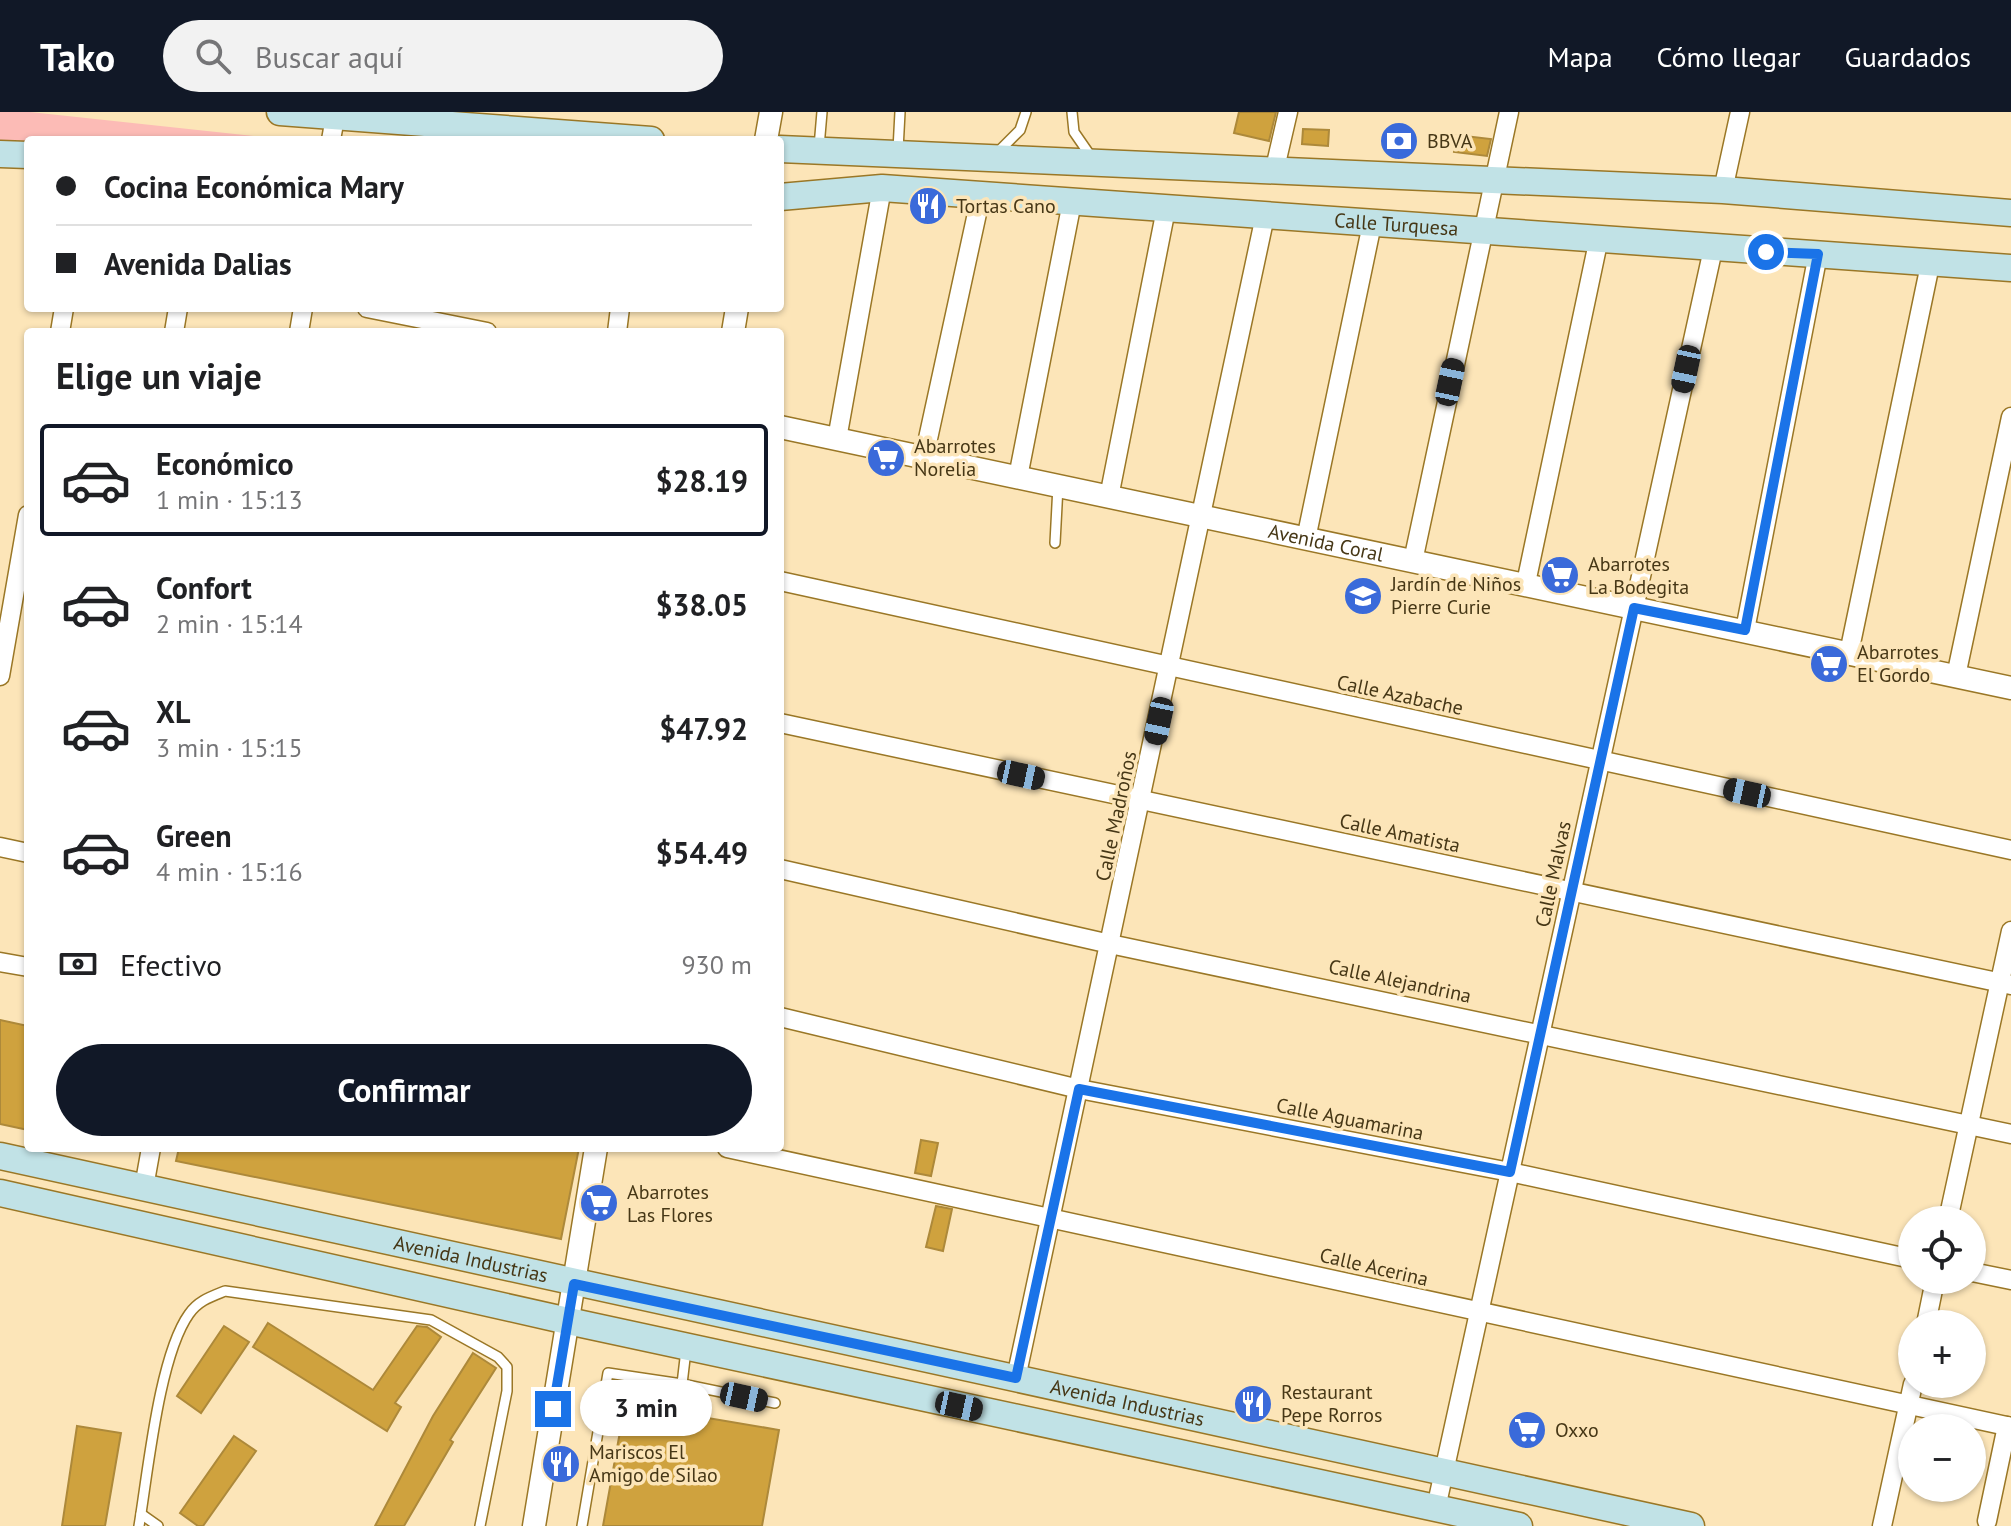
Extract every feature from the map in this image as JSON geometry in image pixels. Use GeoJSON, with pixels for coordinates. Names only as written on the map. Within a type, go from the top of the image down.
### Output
{"type":"FeatureCollection","features":[{"type":"Feature","properties":{"kind":"main road"},"geometry":{"type":"LineString","coordinates":[[280,112],[334,123],[576,136]]}},
{"type":"Feature","properties":{"kind":"main road"},"geometry":{"type":"LineString","coordinates":[[784,149],[1495,178],[1723,190],[2011,213]]}},
{"type":"Feature","properties":{"kind":"main road"},"geometry":{"type":"LineString","coordinates":[[0,154],[24,155]]}},
{"type":"Feature","properties":{"kind":"main road","name":"Calle Turquesa"},"geometry":{"type":"LineString","coordinates":[[784,197],[882,188],[2011,268]]}},
{"type":"Feature","properties":{"kind":"main road","name":"Avenida Industrias"},"geometry":{"type":"LineString","coordinates":[[0,1156],[1691,1526]]}},
{"type":"Feature","properties":{"kind":"main road","name":"Avenida Industrias"},"geometry":{"type":"LineString","coordinates":[[0,1193],[686,1347],[1519,1526]]}},
{"type":"Feature","properties":{"kind":"street"},"geometry":{"type":"LineString","coordinates":[[767,136],[771,112]]}},
{"type":"Feature","properties":{"kind":"street"},"geometry":{"type":"LineString","coordinates":[[1275,168],[1288,112]]}},
{"type":"Feature","properties":{"kind":"street"},"geometry":{"type":"LineString","coordinates":[[1413,561],[1509,112]]}},
{"type":"Feature","properties":{"kind":"street"},"geometry":{"type":"LineString","coordinates":[[1723,190],[1740,112]]}},
{"type":"Feature","properties":{"kind":"street"},"geometry":{"type":"LineString","coordinates":[[837,439],[882,188]]}},
{"type":"Feature","properties":{"kind":"street"},"geometry":{"type":"LineString","coordinates":[[924,457],[981,195]]}},
{"type":"Feature","properties":{"kind":"street"},"geometry":{"type":"LineString","coordinates":[[1018,477],[1072,202]]}},
{"type":"Feature","properties":{"kind":"street"},"geometry":{"type":"LineString","coordinates":[[1109,497],[1166,209]]}},
{"type":"Feature","properties":{"kind":"street","name":"Calle Madroños"},"geometry":{"type":"LineString","coordinates":[[1016,1378],[1204,516],[1265,216]]}},
{"type":"Feature","properties":{"kind":"street"},"geometry":{"type":"LineString","coordinates":[[1306,539],[1372,224]]}},
{"type":"Feature","properties":{"kind":"street"},"geometry":{"type":"LineString","coordinates":[[1526,583],[1599,238]]}},
{"type":"Feature","properties":{"kind":"street","name":"Calle Malvas"},"geometry":{"type":"LineString","coordinates":[[1436,1508],[1713,249]]}},
{"type":"Feature","properties":{"kind":"street"},"geometry":{"type":"LineString","coordinates":[[1745,630],[1818,254]]}},
{"type":"Feature","properties":{"kind":"street"},"geometry":{"type":"LineString","coordinates":[[1849,653],[1931,260]]}},
{"type":"Feature","properties":{"kind":"street"},"geometry":{"type":"LineString","coordinates":[[387,312],[467,328]]}},
{"type":"Feature","properties":{"kind":"street"},"geometry":{"type":"LineString","coordinates":[[1956,676],[2011,417]]}},
{"type":"Feature","properties":{"kind":"street","name":"Avenida Coral"},"geometry":{"type":"LineString","coordinates":[[784,428],[2011,688]]}},
{"type":"Feature","properties":{"kind":"street"},"geometry":{"type":"LineString","coordinates":[[0,556],[24,561],[0,676]]}},
{"type":"Feature","properties":{"kind":"street","name":"Calle Azabache"},"geometry":{"type":"LineString","coordinates":[[784,582],[2011,850]]}},
{"type":"Feature","properties":{"kind":"street","name":"Calle Amatista"},"geometry":{"type":"LineString","coordinates":[[784,724],[2005,984]]}},
{"type":"Feature","properties":{"kind":"street"},"geometry":{"type":"LineString","coordinates":[[0,847],[24,852]]}},
{"type":"Feature","properties":{"kind":"street","name":"Calle Alejandrina"},"geometry":{"type":"LineString","coordinates":[[784,870],[1110,944],[1541,1032],[2011,1134]]}},
{"type":"Feature","properties":{"kind":"street"},"geometry":{"type":"LineString","coordinates":[[1951,1206],[2005,984],[2011,931]]}},
{"type":"Feature","properties":{"kind":"street"},"geometry":{"type":"LineString","coordinates":[[0,962],[24,966]]}},
{"type":"Feature","properties":{"kind":"street","name":"Calle Aguamarina"},"geometry":{"type":"LineString","coordinates":[[784,1018],[1079,1089],[1510,1172],[1898,1256]]}},
{"type":"Feature","properties":{"kind":"street"},"geometry":{"type":"LineString","coordinates":[[144,1187],[150,1152]]}},
{"type":"Feature","properties":{"kind":"street"},"geometry":{"type":"LineString","coordinates":[[534,1526],[595,1152]]}},
{"type":"Feature","properties":{"kind":"street","name":"Calle Acerina"},"geometry":{"type":"LineString","coordinates":[[746,1152],[1049,1216],[1479,1314],[2009,1426]]}},
{"type":"Feature","properties":{"kind":"street"},"geometry":{"type":"LineString","coordinates":[[1986,1275],[2011,1280]]}},
{"type":"Feature","properties":{"kind":"street"},"geometry":{"type":"LineString","coordinates":[[1882,1526],[1910,1398]]}},
{"type":"Feature","properties":{"kind":"street"},"geometry":{"type":"LineString","coordinates":[[1987,1521],[2009,1426]]}},
{"type":"Feature","properties":{"kind":"lane"},"geometry":{"type":"LineString","coordinates":[[819,150],[822,112]]}},
{"type":"Feature","properties":{"kind":"lane"},"geometry":{"type":"LineString","coordinates":[[898,153],[900,112]]}},
{"type":"Feature","properties":{"kind":"lane"},"geometry":{"type":"LineString","coordinates":[[994,157],[1020,130],[1026,112]]}},
{"type":"Feature","properties":{"kind":"lane"},"geometry":{"type":"LineString","coordinates":[[1072,112],[1074,132],[1094,161]]}},
{"type":"Feature","properties":{"kind":"lane"},"geometry":{"type":"LineString","coordinates":[[1055,543],[1058,486]]}},
{"type":"Feature","properties":{"kind":"lane"},"geometry":{"type":"LineString","coordinates":[[139,1526],[171,1346],[189,1313],[202,1300],[225,1291],[431,1320],[498,1357],[507,1367],[507,1391],[480,1526]]}},
{"type":"Feature","properties":{"kind":"lane"},"geometry":{"type":"LineString","coordinates":[[682,1384],[686,1347]]}},
{"type":"Feature","properties":{"kind":"lane"},"geometry":{"type":"LineString","coordinates":[[582,1526],[608,1373],[775,1403]]}},
{"type":"Feature","properties":{"kind":"lane"},"geometry":{"type":"LineString","coordinates":[[141,1514],[158,1526]]}},
{"type":"Feature","properties":{"kind":"shaded area"},"geometry":{"type":"Polygon","coordinates":[[[0,112],[30,112],[255,136],[24,136],[24,143],[0,143],[0,112]]]}},
{"type":"Feature","properties":{"kind":"building"},"geometry":{"type":"Polygon","coordinates":[[[1239,112],[1276,112],[1269,141],[1234,133],[1239,112]]]}},
{"type":"Feature","properties":{"kind":"building"},"geometry":{"type":"Polygon","coordinates":[[[1303,129],[1329,130],[1328,146],[1302,144],[1303,129]]]}},
{"type":"Feature","properties":{"kind":"building"},"geometry":{"type":"Polygon","coordinates":[[[1456,135],[1491,139],[1487,156],[1454,152],[1456,135]]]}},
{"type":"Feature","properties":{"kind":"building"},"geometry":{"type":"Polygon","coordinates":[[[0,1020],[24,1025],[24,1129],[0,1124],[0,1020]]]}},
{"type":"Feature","properties":{"kind":"building"},"geometry":{"type":"Polygon","coordinates":[[[921,1140],[938,1143],[931,1176],[915,1173],[921,1140]]]}},
{"type":"Feature","properties":{"kind":"building"},"geometry":{"type":"Polygon","coordinates":[[[178,1152],[578,1152],[561,1239],[176,1161],[178,1152]]]}},
{"type":"Feature","properties":{"kind":"building"},"geometry":{"type":"Polygon","coordinates":[[[936,1206],[952,1209],[943,1251],[926,1247],[936,1206]]]}},
{"type":"Feature","properties":{"kind":"building"},"geometry":{"type":"Polygon","coordinates":[[[268,1323],[373,1390],[417,1326],[427,1327],[441,1337],[395,1403],[401,1407],[387,1431],[253,1347],[268,1323]]]}},
{"type":"Feature","properties":{"kind":"building"},"geometry":{"type":"Polygon","coordinates":[[[224,1326],[249,1342],[201,1413],[177,1396],[224,1326]]]}},
{"type":"Feature","properties":{"kind":"building"},"geometry":{"type":"Polygon","coordinates":[[[473,1353],[496,1368],[450,1440],[453,1442],[404,1526],[375,1526],[433,1416],[473,1353]]]}},
{"type":"Feature","properties":{"kind":"building"},"geometry":{"type":"Polygon","coordinates":[[[625,1404],[779,1430],[762,1526],[603,1526],[625,1404]]]}},
{"type":"Feature","properties":{"kind":"building"},"geometry":{"type":"Polygon","coordinates":[[[77,1426],[121,1433],[105,1526],[62,1526],[77,1426]]]}},
{"type":"Feature","properties":{"kind":"building"},"geometry":{"type":"Polygon","coordinates":[[[234,1436],[256,1451],[203,1526],[198,1526],[180,1513],[234,1436]]]}},
{"type":"Feature","properties":{"kind":"place","name":"BBVA"},"geometry":{"type":"Point","coordinates":[1399,141]}},
{"type":"Feature","properties":{"kind":"place","name":"Tortas Cano"},"geometry":{"type":"Point","coordinates":[928,206]}},
{"type":"Feature","properties":{"kind":"place","name":"Abarrotes Norelia"},"geometry":{"type":"Point","coordinates":[886,458]}},
{"type":"Feature","properties":{"kind":"place","name":"Abarrotes La Bodegita"},"geometry":{"type":"Point","coordinates":[1560,575]}},
{"type":"Feature","properties":{"kind":"place","name":"Jardín de Niños Pierre Curie"},"geometry":{"type":"Point","coordinates":[1363,596]}},
{"type":"Feature","properties":{"kind":"place","name":"Abarrotes El Gordo"},"geometry":{"type":"Point","coordinates":[1829,664]}},
{"type":"Feature","properties":{"kind":"place","name":"Abarrotes Las Flores"},"geometry":{"type":"Point","coordinates":[599,1203]}},
{"type":"Feature","properties":{"kind":"place","name":"Restaurant Pepe Rorros"},"geometry":{"type":"Point","coordinates":[1253,1404]}},
{"type":"Feature","properties":{"kind":"place","name":"Oxxo"},"geometry":{"type":"Point","coordinates":[1527,1430]}},
{"type":"Feature","properties":{"kind":"place","name":"Mariscos El Amigo de Silao"},"geometry":{"type":"Point","coordinates":[561,1464]}},
{"type":"Feature","properties":{"kind":"route"},"geometry":{"type":"LineString","coordinates":[[553,1409],[574,1284],[1016,1378],[1079,1089],[1510,1172],[1634,608],[1745,630],[1818,254],[1766,252]]}}]}
